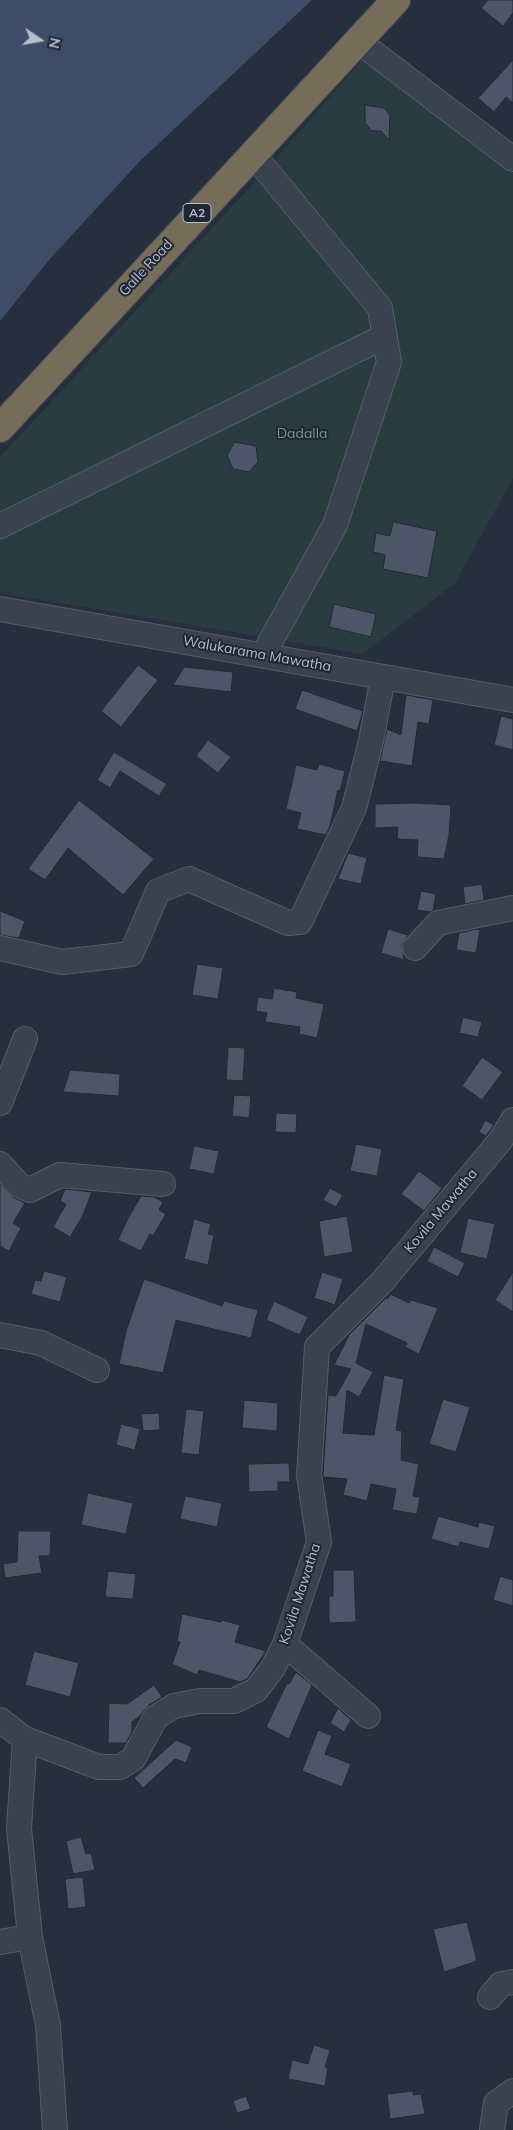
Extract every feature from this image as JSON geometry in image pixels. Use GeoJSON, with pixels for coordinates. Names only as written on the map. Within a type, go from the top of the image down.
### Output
{"type":"FeatureCollection","features":[{"type":"Feature","properties":{"kind":"highway","name":"Galle Road"},"geometry":{"type":"LineString","coordinates":[[0,428],[396,0]]}},
{"type":"Feature","properties":{"kind":"street"},"geometry":{"type":"LineString","coordinates":[[358,41],[513,159]]}},
{"type":"Feature","properties":{"kind":"street"},"geometry":{"type":"LineString","coordinates":[[252,154],[380,308],[389,362],[335,525],[264,655]]}},
{"type":"Feature","properties":{"kind":"street"},"geometry":{"type":"LineString","coordinates":[[0,526],[384,336]]}},
{"type":"Feature","properties":{"kind":"street","name":"Walukarama Mawatha"},"geometry":{"type":"LineString","coordinates":[[0,609],[513,700]]}},
{"type":"Feature","properties":{"kind":"street"},"geometry":{"type":"LineString","coordinates":[[0,948],[62,962],[132,954],[158,892],[189,879],[288,923],[300,922],[354,808],[371,741],[383,676]]}},
{"type":"Feature","properties":{"kind":"street"},"geometry":{"type":"LineString","coordinates":[[415,948],[438,923],[513,908]]}},
{"type":"Feature","properties":{"kind":"street"},"geometry":{"type":"LineString","coordinates":[[0,1103],[25,1039]]}},
{"type":"Feature","properties":{"kind":"street","name":"Kovila Mawatha"},"geometry":{"type":"LineString","coordinates":[[0,1720],[25,1739],[99,1767],[120,1767],[133,1759],[156,1717],[174,1706],[200,1701],[234,1701],[256,1690],[273,1668],[285,1644],[319,1542],[310,1475],[317,1347],[382,1282],[507,1145],[513,1120]]}},
{"type":"Feature","properties":{"kind":"street"},"geometry":{"type":"LineString","coordinates":[[0,1164],[19,1185],[30,1190],[60,1175],[163,1184]]}},
{"type":"Feature","properties":{"kind":"street"},"geometry":{"type":"LineString","coordinates":[[0,1335],[42,1343],[97,1370]]}},
{"type":"Feature","properties":{"kind":"street"},"geometry":{"type":"LineString","coordinates":[[285,1644],[368,1716]]}},
{"type":"Feature","properties":{"kind":"street"},"geometry":{"type":"LineString","coordinates":[[25,1739],[19,1828],[30,1937],[48,2025],[55,2130]]}},
{"type":"Feature","properties":{"kind":"street"},"geometry":{"type":"LineString","coordinates":[[0,1942],[30,1937]]}},
{"type":"Feature","properties":{"kind":"street"},"geometry":{"type":"LineString","coordinates":[[490,1997],[501,1984],[513,1982]]}},
{"type":"Feature","properties":{"kind":"street"},"geometry":{"type":"LineString","coordinates":[[492,2130],[496,2103],[513,2091]]}},
{"type":"Feature","properties":{"kind":"green space","name":"Dadalla"},"geometry":{"type":"Polygon","coordinates":[[[369,52],[513,162],[513,478],[455,583],[363,654],[0,593],[0,457],[265,171],[369,52]]]}},
{"type":"Feature","properties":{"kind":"water"},"geometry":{"type":"Polygon","coordinates":[[[0,0],[312,0],[139,162],[49,260],[0,321],[0,0]]]}},
{"type":"Feature","properties":{"kind":"building"},"geometry":{"type":"Polygon","coordinates":[[[488,0],[513,0],[513,13],[503,26],[481,8],[488,0]]]}},
{"type":"Feature","properties":{"kind":"building"},"geometry":{"type":"Polygon","coordinates":[[[513,60],[513,103],[506,97],[494,112],[478,98],[513,60]]]}},
{"type":"Feature","properties":{"kind":"building"},"geometry":{"type":"Polygon","coordinates":[[[365,105],[384,108],[390,115],[389,140],[381,131],[372,131],[365,123],[365,105]]]}},
{"type":"Feature","properties":{"kind":"building"},"geometry":{"type":"Polygon","coordinates":[[[235,442],[256,446],[258,462],[249,472],[233,469],[227,455],[235,442]]]}},
{"type":"Feature","properties":{"kind":"building"},"geometry":{"type":"Polygon","coordinates":[[[393,522],[437,531],[428,578],[383,569],[385,555],[373,552],[376,533],[390,536],[393,522]]]}},
{"type":"Feature","properties":{"kind":"building"},"geometry":{"type":"Polygon","coordinates":[[[334,604],[376,614],[371,637],[329,627],[334,604]]]}},
{"type":"Feature","properties":{"kind":"building"},"geometry":{"type":"Polygon","coordinates":[[[138,665],[158,680],[121,727],[101,711],[138,665]]]}},
{"type":"Feature","properties":{"kind":"building"},"geometry":{"type":"Polygon","coordinates":[[[184,667],[233,672],[231,692],[173,685],[184,667]]]}},
{"type":"Feature","properties":{"kind":"building"},"geometry":{"type":"Polygon","coordinates":[[[302,690],[363,711],[357,731],[295,709],[302,690]]]}},
{"type":"Feature","properties":{"kind":"building"},"geometry":{"type":"Polygon","coordinates":[[[406,695],[433,700],[429,724],[418,722],[412,766],[380,761],[387,729],[401,735],[406,695]]]}},
{"type":"Feature","properties":{"kind":"building"},"geometry":{"type":"Polygon","coordinates":[[[501,716],[513,719],[513,750],[494,745],[501,716]]]}},
{"type":"Feature","properties":{"kind":"building"},"geometry":{"type":"Polygon","coordinates":[[[208,740],[231,757],[218,773],[196,756],[208,740]]]}},
{"type":"Feature","properties":{"kind":"building"},"geometry":{"type":"Polygon","coordinates":[[[114,752],[167,784],[159,796],[120,771],[110,788],[97,780],[114,752]]]}},
{"type":"Feature","properties":{"kind":"building"},"geometry":{"type":"Polygon","coordinates":[[[319,764],[345,771],[326,835],[297,829],[301,813],[286,809],[296,765],[317,770],[319,764]]]}},
{"type":"Feature","properties":{"kind":"building"},"geometry":{"type":"Polygon","coordinates":[[[79,800],[154,859],[123,895],[68,848],[45,880],[28,869],[79,800]]]}},
{"type":"Feature","properties":{"kind":"building"},"geometry":{"type":"Polygon","coordinates":[[[415,803],[451,805],[449,835],[444,859],[417,857],[418,840],[397,839],[398,827],[375,828],[375,804],[415,803]]]}},
{"type":"Feature","properties":{"kind":"building"},"geometry":{"type":"Polygon","coordinates":[[[348,853],[367,858],[361,884],[338,879],[348,853]]]}},
{"type":"Feature","properties":{"kind":"building"},"geometry":{"type":"Polygon","coordinates":[[[482,884],[484,900],[465,904],[463,887],[482,884]]]}},
{"type":"Feature","properties":{"kind":"building"},"geometry":{"type":"Polygon","coordinates":[[[421,891],[436,894],[433,911],[417,910],[421,891]]]}},
{"type":"Feature","properties":{"kind":"building"},"geometry":{"type":"Polygon","coordinates":[[[0,911],[25,921],[19,938],[0,935],[0,911]]]}},
{"type":"Feature","properties":{"kind":"building"},"geometry":{"type":"Polygon","coordinates":[[[388,929],[408,935],[402,945],[404,960],[381,953],[388,929]]]}},
{"type":"Feature","properties":{"kind":"building"},"geometry":{"type":"Polygon","coordinates":[[[476,929],[480,930],[476,953],[456,950],[459,933],[476,929]]]}},
{"type":"Feature","properties":{"kind":"building"},"geometry":{"type":"Polygon","coordinates":[[[197,964],[223,968],[218,999],[192,995],[197,964]]]}},
{"type":"Feature","properties":{"kind":"building"},"geometry":{"type":"Polygon","coordinates":[[[274,988],[297,992],[296,998],[324,1004],[317,1038],[299,1034],[300,1027],[265,1022],[267,1013],[256,1011],[258,997],[272,999],[274,988]]]}},
{"type":"Feature","properties":{"kind":"building"},"geometry":{"type":"Polygon","coordinates":[[[463,1017],[482,1022],[478,1037],[459,1033],[463,1017]]]}},
{"type":"Feature","properties":{"kind":"building"},"geometry":{"type":"Polygon","coordinates":[[[228,1047],[245,1048],[243,1081],[226,1080],[228,1047]]]}},
{"type":"Feature","properties":{"kind":"building"},"geometry":{"type":"Polygon","coordinates":[[[482,1057],[503,1072],[482,1100],[462,1086],[482,1057]]]}},
{"type":"Feature","properties":{"kind":"building"},"geometry":{"type":"Polygon","coordinates":[[[70,1070],[120,1074],[119,1096],[63,1092],[70,1070]]]}},
{"type":"Feature","properties":{"kind":"building"},"geometry":{"type":"Polygon","coordinates":[[[234,1095],[251,1096],[249,1118],[232,1116],[234,1095]]]}},
{"type":"Feature","properties":{"kind":"building"},"geometry":{"type":"Polygon","coordinates":[[[276,1113],[297,1114],[296,1133],[275,1132],[276,1113]]]}},
{"type":"Feature","properties":{"kind":"building"},"geometry":{"type":"Polygon","coordinates":[[[485,1120],[494,1125],[486,1136],[479,1132],[485,1120]]]}},
{"type":"Feature","properties":{"kind":"building"},"geometry":{"type":"Polygon","coordinates":[[[356,1144],[382,1149],[377,1176],[350,1171],[356,1144]]]}},
{"type":"Feature","properties":{"kind":"building"},"geometry":{"type":"Polygon","coordinates":[[[194,1146],[219,1151],[214,1174],[189,1169],[194,1146]]]}},
{"type":"Feature","properties":{"kind":"building"},"geometry":{"type":"Polygon","coordinates":[[[419,1171],[442,1188],[424,1211],[401,1194],[419,1171]]]}},
{"type":"Feature","properties":{"kind":"building"},"geometry":{"type":"Polygon","coordinates":[[[0,1184],[13,1197],[25,1203],[13,1223],[21,1228],[9,1251],[0,1246],[0,1184]]]}},
{"type":"Feature","properties":{"kind":"building"},"geometry":{"type":"Polygon","coordinates":[[[330,1188],[343,1195],[336,1207],[323,1200],[330,1188]]]}},
{"type":"Feature","properties":{"kind":"building"},"geometry":{"type":"Polygon","coordinates":[[[65,1189],[92,1192],[82,1217],[70,1237],[53,1227],[66,1204],[60,1201],[65,1189]]]}},
{"type":"Feature","properties":{"kind":"building"},"geometry":{"type":"Polygon","coordinates":[[[141,1196],[154,1197],[163,1202],[159,1210],[166,1214],[153,1236],[150,1234],[141,1251],[118,1240],[141,1196]]]}},
{"type":"Feature","properties":{"kind":"building"},"geometry":{"type":"Polygon","coordinates":[[[347,1216],[353,1252],[324,1257],[319,1221],[347,1216]]]}},
{"type":"Feature","properties":{"kind":"building"},"geometry":{"type":"Polygon","coordinates":[[[468,1218],[495,1224],[487,1259],[460,1253],[468,1218]]]}},
{"type":"Feature","properties":{"kind":"building"},"geometry":{"type":"Polygon","coordinates":[[[194,1219],[211,1224],[208,1234],[214,1235],[208,1265],[184,1259],[194,1219]]]}},
{"type":"Feature","properties":{"kind":"building"},"geometry":{"type":"Polygon","coordinates":[[[434,1247],[465,1263],[458,1277],[427,1261],[434,1247]]]}},
{"type":"Feature","properties":{"kind":"building"},"geometry":{"type":"Polygon","coordinates":[[[44,1271],[67,1277],[60,1302],[31,1294],[35,1280],[41,1281],[44,1271]]]}},
{"type":"Feature","properties":{"kind":"building"},"geometry":{"type":"Polygon","coordinates":[[[322,1272],[343,1279],[335,1305],[314,1298],[322,1272]]]}},
{"type":"Feature","properties":{"kind":"building"},"geometry":{"type":"Polygon","coordinates":[[[513,1272],[513,1312],[495,1300],[513,1272]]]}},
{"type":"Feature","properties":{"kind":"building"},"geometry":{"type":"Polygon","coordinates":[[[144,1279],[222,1306],[224,1301],[258,1310],[251,1338],[176,1320],[163,1373],[119,1364],[126,1331],[144,1279]]]}},
{"type":"Feature","properties":{"kind":"building"},"geometry":{"type":"Polygon","coordinates":[[[390,1294],[409,1303],[411,1300],[438,1308],[419,1354],[405,1347],[407,1343],[366,1324],[356,1363],[373,1372],[359,1397],[347,1390],[343,1433],[374,1435],[384,1375],[404,1379],[396,1430],[402,1431],[401,1460],[419,1464],[413,1496],[420,1497],[417,1514],[392,1510],[396,1489],[371,1484],[367,1501],[343,1495],[347,1479],[323,1477],[328,1395],[336,1396],[351,1369],[334,1365],[349,1335],[386,1298],[388,1299],[390,1294]]]}},
{"type":"Feature","properties":{"kind":"building"},"geometry":{"type":"Polygon","coordinates":[[[274,1301],[308,1317],[300,1335],[266,1320],[274,1301]]]}},
{"type":"Feature","properties":{"kind":"building"},"geometry":{"type":"Polygon","coordinates":[[[443,1399],[470,1407],[456,1452],[429,1444],[443,1399]]]}},
{"type":"Feature","properties":{"kind":"building"},"geometry":{"type":"Polygon","coordinates":[[[244,1400],[278,1403],[277,1431],[242,1428],[244,1400]]]}},
{"type":"Feature","properties":{"kind":"building"},"geometry":{"type":"Polygon","coordinates":[[[186,1409],[204,1411],[199,1455],[181,1453],[186,1409]]]}},
{"type":"Feature","properties":{"kind":"building"},"geometry":{"type":"Polygon","coordinates":[[[159,1413],[160,1430],[143,1431],[141,1414],[159,1413]]]}},
{"type":"Feature","properties":{"kind":"building"},"geometry":{"type":"Polygon","coordinates":[[[121,1424],[140,1429],[135,1450],[116,1445],[121,1424]]]}},
{"type":"Feature","properties":{"kind":"building"},"geometry":{"type":"Polygon","coordinates":[[[289,1463],[290,1482],[278,1482],[278,1491],[249,1492],[248,1464],[289,1463]]]}},
{"type":"Feature","properties":{"kind":"building"},"geometry":{"type":"Polygon","coordinates":[[[88,1493],[133,1503],[126,1534],[81,1525],[88,1493]]]}},
{"type":"Feature","properties":{"kind":"building"},"geometry":{"type":"Polygon","coordinates":[[[185,1496],[222,1503],[217,1527],[180,1519],[185,1496]]]}},
{"type":"Feature","properties":{"kind":"building"},"geometry":{"type":"Polygon","coordinates":[[[438,1516],[478,1527],[479,1522],[495,1526],[489,1549],[460,1542],[459,1547],[431,1539],[438,1516]]]}},
{"type":"Feature","properties":{"kind":"building"},"geometry":{"type":"Polygon","coordinates":[[[18,1531],[51,1531],[50,1556],[39,1556],[42,1573],[5,1578],[3,1564],[17,1562],[18,1531]]]}},
{"type":"Feature","properties":{"kind":"building"},"geometry":{"type":"Polygon","coordinates":[[[333,1570],[354,1570],[356,1622],[329,1623],[329,1596],[333,1596],[333,1570]]]}},
{"type":"Feature","properties":{"kind":"building"},"geometry":{"type":"Polygon","coordinates":[[[108,1571],[136,1574],[133,1599],[105,1597],[108,1571]]]}},
{"type":"Feature","properties":{"kind":"building"},"geometry":{"type":"Polygon","coordinates":[[[500,1576],[513,1580],[513,1606],[493,1600],[500,1576]]]}},
{"type":"Feature","properties":{"kind":"building"},"geometry":{"type":"Polygon","coordinates":[[[182,1614],[221,1622],[222,1620],[240,1625],[235,1642],[266,1651],[247,1679],[240,1682],[199,1670],[197,1675],[172,1664],[180,1642],[177,1641],[182,1614]]]}},
{"type":"Feature","properties":{"kind":"building"},"geometry":{"type":"Polygon","coordinates":[[[34,1651],[79,1663],[70,1697],[25,1685],[34,1651]]]}},
{"type":"Feature","properties":{"kind":"building"},"geometry":{"type":"Polygon","coordinates":[[[296,1672],[312,1685],[289,1739],[266,1727],[287,1683],[289,1684],[296,1672]]]}},
{"type":"Feature","properties":{"kind":"building"},"geometry":{"type":"Polygon","coordinates":[[[154,1685],[162,1697],[149,1705],[132,1722],[132,1732],[126,1743],[108,1743],[109,1703],[127,1704],[154,1685]]]}},
{"type":"Feature","properties":{"kind":"building"},"geometry":{"type":"Polygon","coordinates":[[[338,1708],[351,1720],[344,1732],[330,1723],[338,1708]]]}},
{"type":"Feature","properties":{"kind":"building"},"geometry":{"type":"Polygon","coordinates":[[[318,1730],[332,1736],[325,1754],[351,1764],[342,1787],[302,1771],[318,1730]]]}},
{"type":"Feature","properties":{"kind":"building"},"geometry":{"type":"Polygon","coordinates":[[[176,1740],[192,1747],[186,1763],[175,1759],[143,1788],[134,1778],[176,1740]]]}},
{"type":"Feature","properties":{"kind":"building"},"geometry":{"type":"Polygon","coordinates":[[[81,1837],[86,1854],[91,1853],[95,1870],[73,1874],[66,1841],[81,1837]]]}},
{"type":"Feature","properties":{"kind":"building"},"geometry":{"type":"Polygon","coordinates":[[[83,1877],[86,1907],[68,1909],[65,1879],[83,1877]]]}},
{"type":"Feature","properties":{"kind":"building"},"geometry":{"type":"Polygon","coordinates":[[[467,1922],[477,1961],[444,1972],[433,1929],[467,1922]]]}},
{"type":"Feature","properties":{"kind":"building"},"geometry":{"type":"Polygon","coordinates":[[[314,2045],[330,2050],[325,2067],[328,2068],[325,2086],[288,2079],[292,2060],[308,2064],[314,2045]]]}},
{"type":"Feature","properties":{"kind":"building"},"geometry":{"type":"Polygon","coordinates":[[[413,2091],[413,2095],[421,2094],[425,2114],[390,2119],[387,2094],[413,2091]]]}},
{"type":"Feature","properties":{"kind":"building"},"geometry":{"type":"Polygon","coordinates":[[[246,2096],[251,2109],[237,2113],[233,2101],[246,2096]]]}}]}
